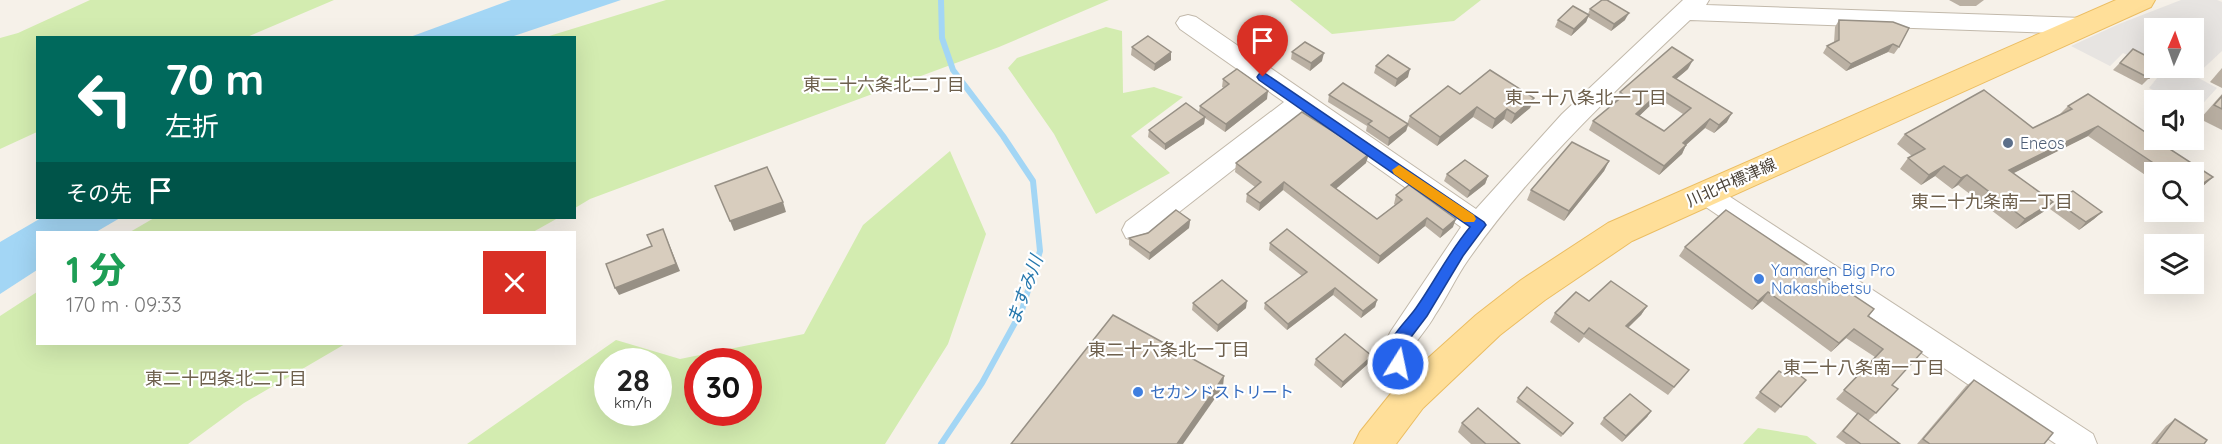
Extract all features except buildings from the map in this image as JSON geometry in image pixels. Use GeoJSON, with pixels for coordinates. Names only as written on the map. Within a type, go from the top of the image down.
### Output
{"type":"FeatureCollection","features":[{"type":"Feature","properties":{"kind":"main road","name":"川北中標津線"},"geometry":{"type":"LineString","coordinates":[[1373,444],[1410,397],[1488,325],[1533,290],[1620,232],[2141,0]]}},
{"type":"Feature","properties":{"kind":"street"},"geometry":{"type":"LineString","coordinates":[[1410,397],[1395,352],[1458,252],[1517,179],[1569,124],[1690,6],[2083,26]]}},
{"type":"Feature","properties":{"kind":"street"},"geometry":{"type":"LineString","coordinates":[[1188,23],[1479,225]]}},
{"type":"Feature","properties":{"kind":"street"},"geometry":{"type":"LineString","coordinates":[[1136,230],[1301,103]]}},
{"type":"Feature","properties":{"kind":"street"},"geometry":{"type":"LineString","coordinates":[[1706,194],[2082,444]]}},
{"type":"Feature","properties":{"kind":"green space"},"geometry":{"type":"Polygon","coordinates":[[[90,0],[334,0],[249,36],[36,36],[36,132],[0,149],[0,38],[18,33],[90,0]]]}},
{"type":"Feature","properties":{"kind":"green space"},"geometry":{"type":"Polygon","coordinates":[[[666,0],[1109,0],[999,47],[590,199],[576,207],[576,36],[549,36],[666,0]]]}},
{"type":"Feature","properties":{"kind":"green space"},"geometry":{"type":"Polygon","coordinates":[[[1290,0],[1481,0],[1454,21],[1332,34],[1290,0]]]}},
{"type":"Feature","properties":{"kind":"green space"},"geometry":{"type":"Polygon","coordinates":[[[1106,27],[1122,31],[1123,93],[1154,87],[1183,97],[1131,136],[1170,173],[1096,214],[1054,134],[1008,68],[1017,58],[1106,27]]]}},
{"type":"Feature","properties":{"kind":"green space"},"geometry":{"type":"Polygon","coordinates":[[[950,151],[986,234],[948,344],[885,444],[467,444],[594,355],[594,426],[672,426],[672,357],[684,358],[684,426],[762,426],[762,348],[735,348],[804,334],[863,225],[950,151]]]}},
{"type":"Feature","properties":{"kind":"green space"},"geometry":{"type":"Polygon","coordinates":[[[152,219],[556,219],[535,231],[132,231],[152,219]]]}},
{"type":"Feature","properties":{"kind":"green space"},"geometry":{"type":"Polygon","coordinates":[[[36,293],[36,345],[343,345],[244,403],[188,444],[0,444],[0,316],[36,293]]]}},
{"type":"Feature","properties":{"kind":"green space"},"geometry":{"type":"Polygon","coordinates":[[[616,340],[643,348],[605,348],[616,340]]]}},
{"type":"Feature","properties":{"kind":"green space"},"geometry":{"type":"Polygon","coordinates":[[[1758,428],[1807,436],[1817,444],[1743,444],[1758,428]]]}},
{"type":"Feature","properties":{"kind":"shaded area"},"geometry":{"type":"Polygon","coordinates":[[[2181,0],[2222,2],[2222,51],[2204,68],[2204,18],[2144,18],[2144,63],[2123,53],[2110,66],[2071,46],[2181,0]]]}},
{"type":"Feature","properties":{"kind":"shaded area"},"geometry":{"type":"Polygon","coordinates":[[[2157,78],[2199,78],[2217,88],[2204,102],[2204,90],[2153,90],[2149,88],[2157,78]]]}},
{"type":"Feature","properties":{"kind":"water"},"geometry":{"type":"Polygon","coordinates":[[[511,0],[621,0],[514,36],[413,36],[511,0]]]}},
{"type":"Feature","properties":{"kind":"water"},"geometry":{"type":"Polygon","coordinates":[[[39,219],[118,219],[98,231],[36,231],[36,271],[0,294],[0,242],[39,219]]]}},
{"type":"Feature","properties":{"kind":"waterway","name":"ますみ川"},"geometry":{"type":"LineString","coordinates":[[941,0],[942,38],[953,70],[1003,136],[1033,181],[1040,251],[1022,310],[982,383],[941,444]]}},
{"type":"Feature","properties":{"kind":"slow traffic"},"geometry":{"type":"LineString","coordinates":[[1399,170],[1469,219]]}},
{"type":"Feature","properties":{"kind":"place","name":"Eneos"},"geometry":{"type":"Point","coordinates":[2008,143]}},
{"type":"Feature","properties":{"kind":"place","name":"Yamaren Big Pro Nakashibetsu"},"geometry":{"type":"Point","coordinates":[1759,279]}},
{"type":"Feature","properties":{"kind":"place","name":"セカンドストリート"},"geometry":{"type":"Point","coordinates":[1138,392]}},
{"type":"Feature","properties":{"kind":"district","name":"東二十六条北二丁目"},"geometry":{"type":"Point","coordinates":[884,85]}},
{"type":"Feature","properties":{"kind":"district","name":"東二十八条北一丁目"},"geometry":{"type":"Point","coordinates":[1586,98]}},
{"type":"Feature","properties":{"kind":"district","name":"東二十九条南一丁目"},"geometry":{"type":"Point","coordinates":[1992,202]}},
{"type":"Feature","properties":{"kind":"district","name":"東二十六条北一丁目"},"geometry":{"type":"Point","coordinates":[1169,350]}},
{"type":"Feature","properties":{"kind":"district","name":"東二十八条南一丁目"},"geometry":{"type":"Point","coordinates":[1864,368]}},
{"type":"Feature","properties":{"kind":"district","name":"東二十四条北二丁目"},"geometry":{"type":"Point","coordinates":[226,379]}},
{"type":"Feature","properties":{"kind":"route"},"geometry":{"type":"LineString","coordinates":[[1263,77],[1479,225],[1458,252],[1422,312],[1400,341],[1395,352],[1398,364]]}}]}
